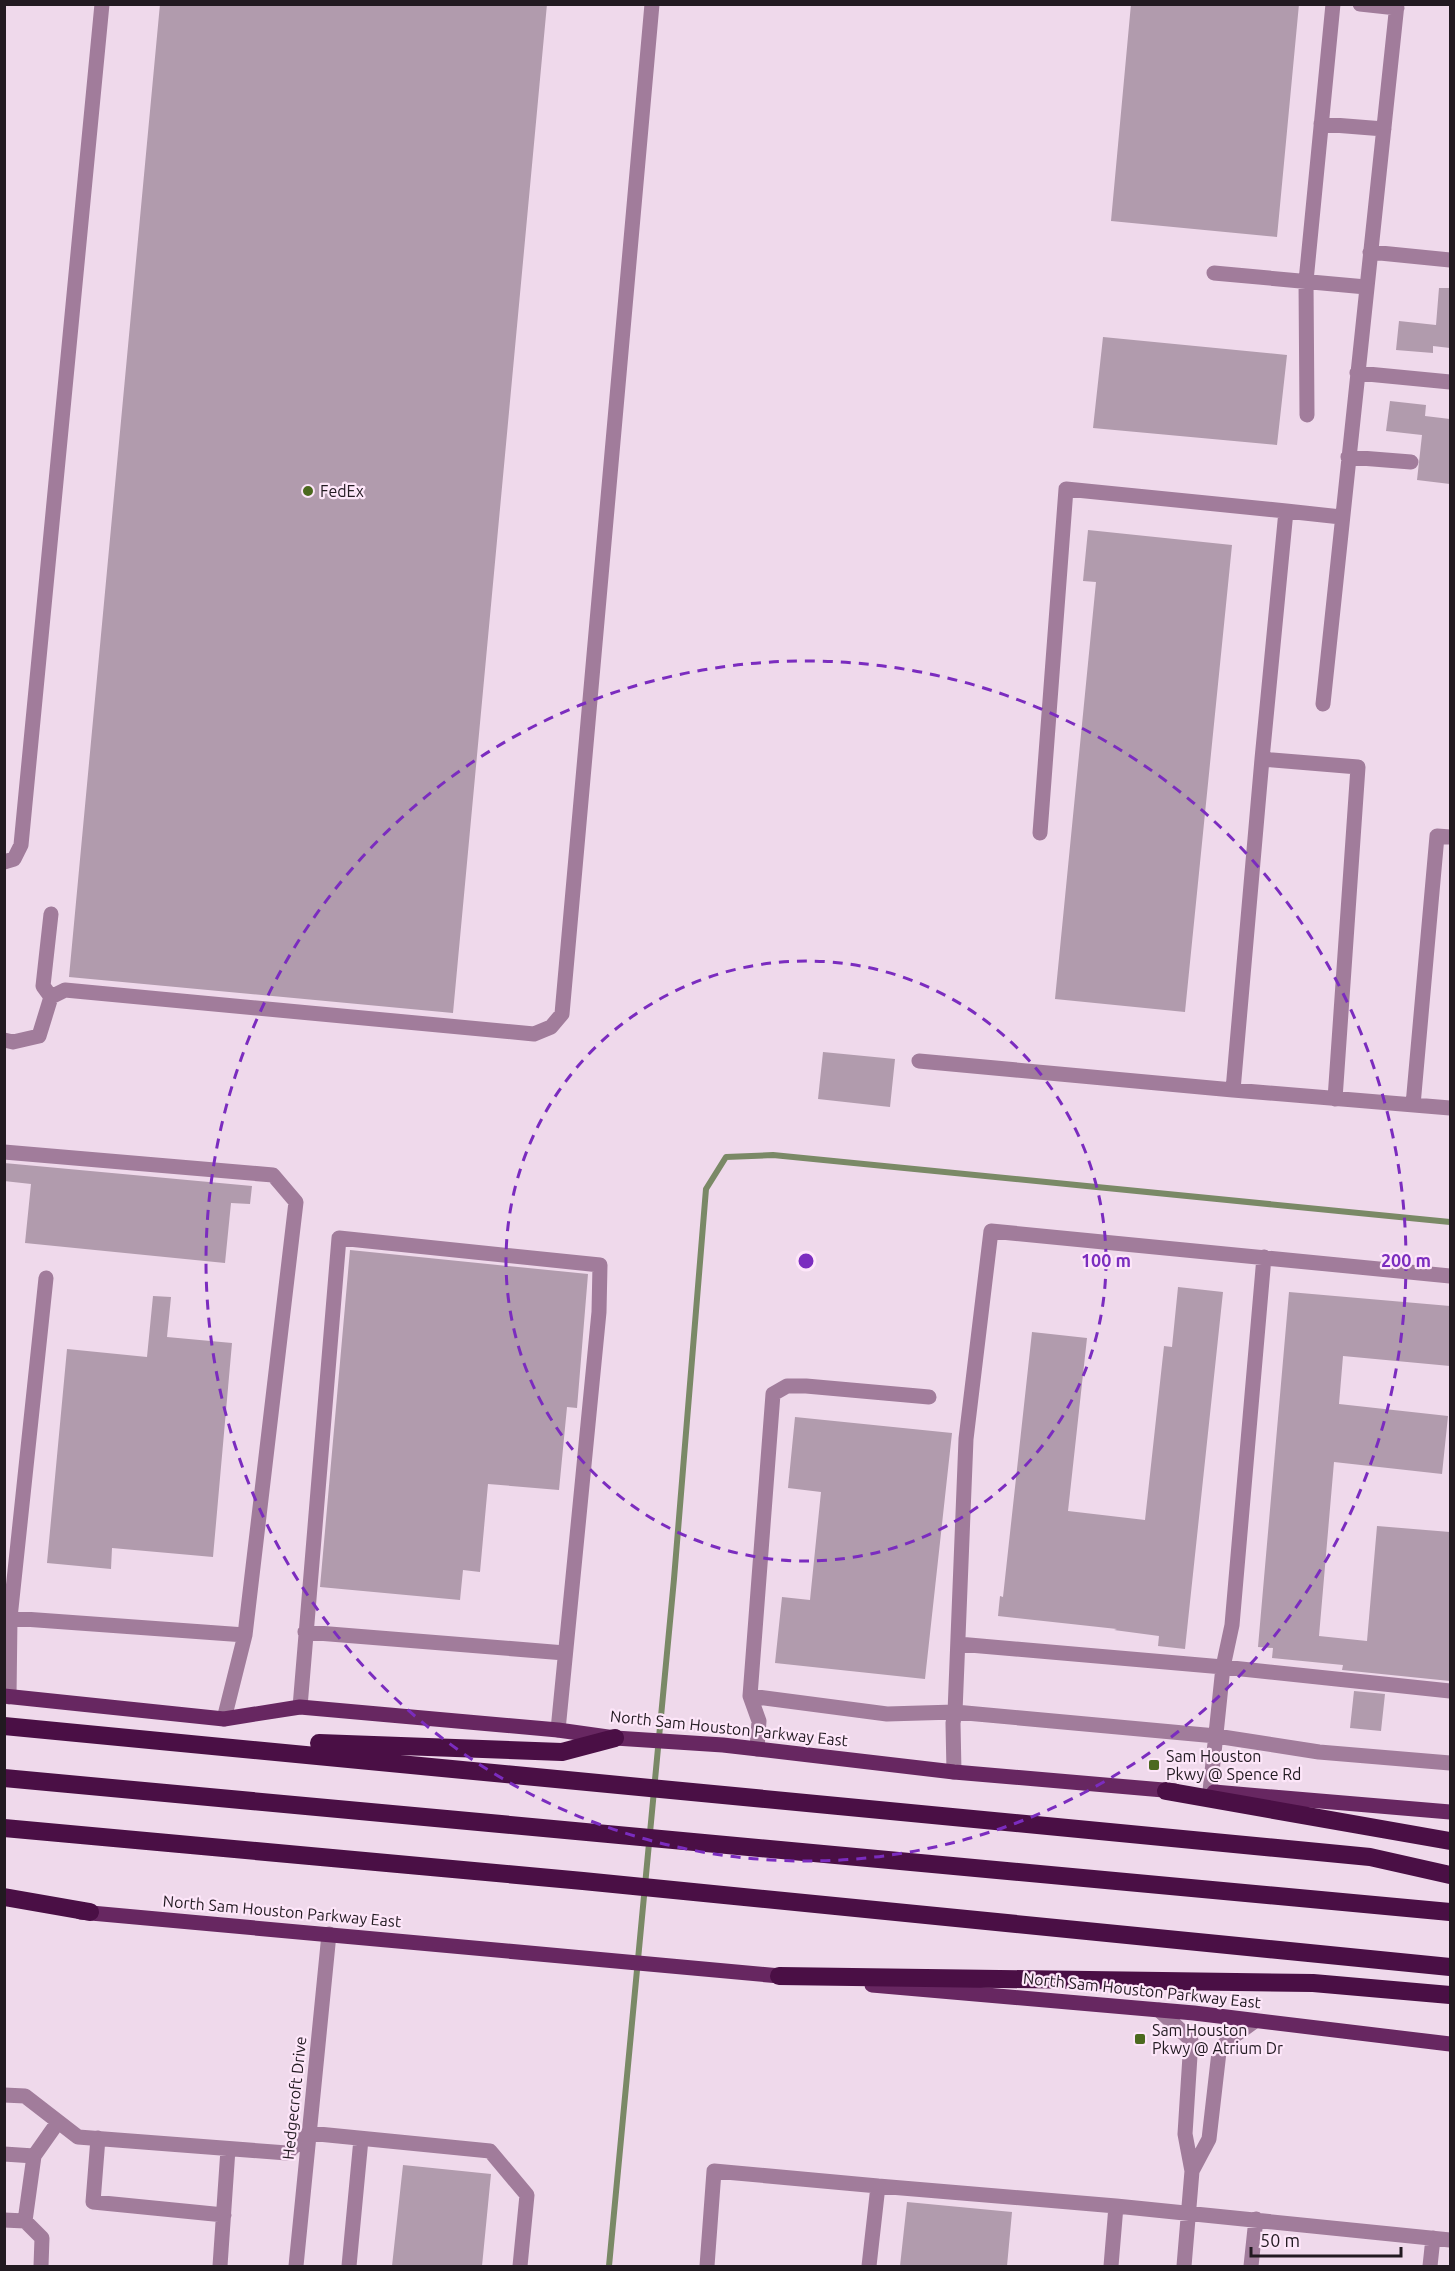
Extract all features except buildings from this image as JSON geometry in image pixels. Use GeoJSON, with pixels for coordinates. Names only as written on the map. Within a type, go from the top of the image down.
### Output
{"type":"FeatureCollection","features":[{"type":"Feature","properties":{"kind":"highway"},"geometry":{"type":"LineString","coordinates":[[4,1726],[331,1755],[716,1796],[1370,1857],[1450,1875]]}},
{"type":"Feature","properties":{"kind":"highway"},"geometry":{"type":"LineString","coordinates":[[4,1732],[562,1752],[615,1738]]}},
{"type":"Feature","properties":{"kind":"highway"},"geometry":{"type":"LineString","coordinates":[[4,1778],[1450,1912]]}},
{"type":"Feature","properties":{"kind":"highway"},"geometry":{"type":"LineString","coordinates":[[1166,1791],[1450,1841]]}},
{"type":"Feature","properties":{"kind":"highway"},"geometry":{"type":"LineString","coordinates":[[4,1828],[583,1881],[1450,1967]]}},
{"type":"Feature","properties":{"kind":"highway"},"geometry":{"type":"LineString","coordinates":[[4,1897],[90,1912]]}},
{"type":"Feature","properties":{"kind":"highway"},"geometry":{"type":"LineString","coordinates":[[779,1976],[1313,1983],[1450,1995]]}},
{"type":"Feature","properties":{"kind":"main road","name":"North Sam Houston Parkway East"},"geometry":{"type":"LineString","coordinates":[[7,1696],[224,1719],[300,1707],[558,1730],[615,1738],[757,1749],[954,1772],[1166,1791],[1210,1791],[1450,1812]]}},
{"type":"Feature","properties":{"kind":"main road","name":"North Sam Houston Parkway East"},"geometry":{"type":"LineString","coordinates":[[4,1905],[577,1959],[1159,2010],[1450,2044]]}},
{"type":"Feature","properties":{"kind":"street"},"geometry":{"type":"LineString","coordinates":[[4,862],[14,859],[21,845],[102,4]]}},
{"type":"Feature","properties":{"kind":"street"},"geometry":{"type":"LineString","coordinates":[[4,1040],[13,1042],[39,1036],[51,998],[65,990],[534,1034],[551,1027],[562,1014],[652,4]]}},
{"type":"Feature","properties":{"kind":"street"},"geometry":{"type":"LineString","coordinates":[[1307,415],[1306,281],[1333,4]]}},
{"type":"Feature","properties":{"kind":"street"},"geometry":{"type":"LineString","coordinates":[[1323,704],[1341,517],[1397,6],[1360,4]]}},
{"type":"Feature","properties":{"kind":"street"},"geometry":{"type":"LineString","coordinates":[[1321,124],[1384,129]]}},
{"type":"Feature","properties":{"kind":"street"},"geometry":{"type":"LineString","coordinates":[[1370,252],[1450,260]]}},
{"type":"Feature","properties":{"kind":"street"},"geometry":{"type":"LineString","coordinates":[[1214,273],[1366,287]]}},
{"type":"Feature","properties":{"kind":"street"},"geometry":{"type":"LineString","coordinates":[[1357,373],[1450,382]]}},
{"type":"Feature","properties":{"kind":"street"},"geometry":{"type":"LineString","coordinates":[[1348,458],[1411,462]]}},
{"type":"Feature","properties":{"kind":"street"},"geometry":{"type":"LineString","coordinates":[[1040,833],[1066,489],[1341,517]]}},
{"type":"Feature","properties":{"kind":"street"},"geometry":{"type":"LineString","coordinates":[[1233,1090],[1286,511]]}},
{"type":"Feature","properties":{"kind":"street"},"geometry":{"type":"LineString","coordinates":[[1262,759],[1358,767],[1335,1099]]}},
{"type":"Feature","properties":{"kind":"street"},"geometry":{"type":"LineString","coordinates":[[1413,1105],[1437,836],[1450,837]]}},
{"type":"Feature","properties":{"kind":"street"},"geometry":{"type":"LineString","coordinates":[[51,914],[44,986],[51,998]]}},
{"type":"Feature","properties":{"kind":"street"},"geometry":{"type":"LineString","coordinates":[[919,1061],[1450,1108]]}},
{"type":"Feature","properties":{"kind":"street"},"geometry":{"type":"LineString","coordinates":[[4,1152],[273,1175],[296,1202],[245,1635],[224,1719]]}},
{"type":"Feature","properties":{"kind":"street"},"geometry":{"type":"LineString","coordinates":[[954,1772],[953,1723],[966,1439],[991,1231],[1450,1276]]}},
{"type":"Feature","properties":{"kind":"street"},"geometry":{"type":"LineString","coordinates":[[300,1707],[339,1238],[600,1265],[599,1312],[558,1730]]}},
{"type":"Feature","properties":{"kind":"street"},"geometry":{"type":"LineString","coordinates":[[1210,1791],[1223,1667],[1232,1625],[1264,1257]]}},
{"type":"Feature","properties":{"kind":"street"},"geometry":{"type":"LineString","coordinates":[[7,1696],[10,1618],[46,1278]]}},
{"type":"Feature","properties":{"kind":"street"},"geometry":{"type":"LineString","coordinates":[[757,1749],[759,1721],[750,1696],[774,1394],[787,1386],[806,1386],[929,1397]]}},
{"type":"Feature","properties":{"kind":"street"},"geometry":{"type":"LineString","coordinates":[[10,1618],[245,1635]]}},
{"type":"Feature","properties":{"kind":"street"},"geometry":{"type":"LineString","coordinates":[[305,1632],[565,1653]]}},
{"type":"Feature","properties":{"kind":"street"},"geometry":{"type":"LineString","coordinates":[[958,1644],[1223,1667],[1450,1691]]}},
{"type":"Feature","properties":{"kind":"street"},"geometry":{"type":"LineString","coordinates":[[750,1696],[887,1714],[955,1713],[1216,1736],[1319,1752],[1450,1763]]}},
{"type":"Feature","properties":{"kind":"street","name":"Hedgecroft Drive"},"geometry":{"type":"LineString","coordinates":[[296,2266],[329,1934]]}},
{"type":"Feature","properties":{"kind":"street"},"geometry":{"type":"LineString","coordinates":[[1159,2010],[1191,2040],[1185,2134],[1192,2171],[1184,2266]]}},
{"type":"Feature","properties":{"kind":"street"},"geometry":{"type":"LineString","coordinates":[[1192,2171],[1209,2139],[1219,2052],[1227,2041],[1255,2021]]}},
{"type":"Feature","properties":{"kind":"street"},"geometry":{"type":"LineString","coordinates":[[4,2095],[24,2096],[78,2137],[287,2153],[308,2133],[490,2151],[527,2195],[520,2266]]}},
{"type":"Feature","properties":{"kind":"street"},"geometry":{"type":"LineString","coordinates":[[25,2222],[34,2156],[58,2122]]}},
{"type":"Feature","properties":{"kind":"street"},"geometry":{"type":"LineString","coordinates":[[98,2138],[93,2202],[224,2215]]}},
{"type":"Feature","properties":{"kind":"street"},"geometry":{"type":"LineString","coordinates":[[349,2266],[362,2139]]}},
{"type":"Feature","properties":{"kind":"street"},"geometry":{"type":"LineString","coordinates":[[220,2266],[228,2149]]}},
{"type":"Feature","properties":{"kind":"street"},"geometry":{"type":"LineString","coordinates":[[4,2154],[34,2156]]}},
{"type":"Feature","properties":{"kind":"street"},"geometry":{"type":"LineString","coordinates":[[707,2266],[714,2171],[1189,2212],[1450,2240]]}},
{"type":"Feature","properties":{"kind":"street"},"geometry":{"type":"LineString","coordinates":[[869,2266],[878,2186]]}},
{"type":"Feature","properties":{"kind":"street"},"geometry":{"type":"LineString","coordinates":[[1111,2266],[1116,2206]]}},
{"type":"Feature","properties":{"kind":"street"},"geometry":{"type":"LineString","coordinates":[[1251,2266],[1256,2219]]}},
{"type":"Feature","properties":{"kind":"street"},"geometry":{"type":"LineString","coordinates":[[4,2220],[25,2222],[42,2238],[41,2266]]}},
{"type":"Feature","properties":{"kind":"street"},"geometry":{"type":"LineString","coordinates":[[1430,2266],[1433,2238]]}},
{"type":"Feature","properties":{"kind":"waterway"},"geometry":{"type":"LineString","coordinates":[[609,2266],[674,1579],[706,1189],[726,1157],[773,1155],[1450,1222]]}},
{"type":"Feature","properties":{"kind":"place","name":"FedEx"},"geometry":{"type":"Point","coordinates":[308,491]}},
{"type":"Feature","properties":{"kind":"place","name":"Sam Houston Pkwy @ Spence Rd"},"geometry":{"type":"Point","coordinates":[1154,1765]}},
{"type":"Feature","properties":{"kind":"place","name":"Sam Houston Pkwy @ Atrium Dr"},"geometry":{"type":"Point","coordinates":[1140,2039]}}]}
